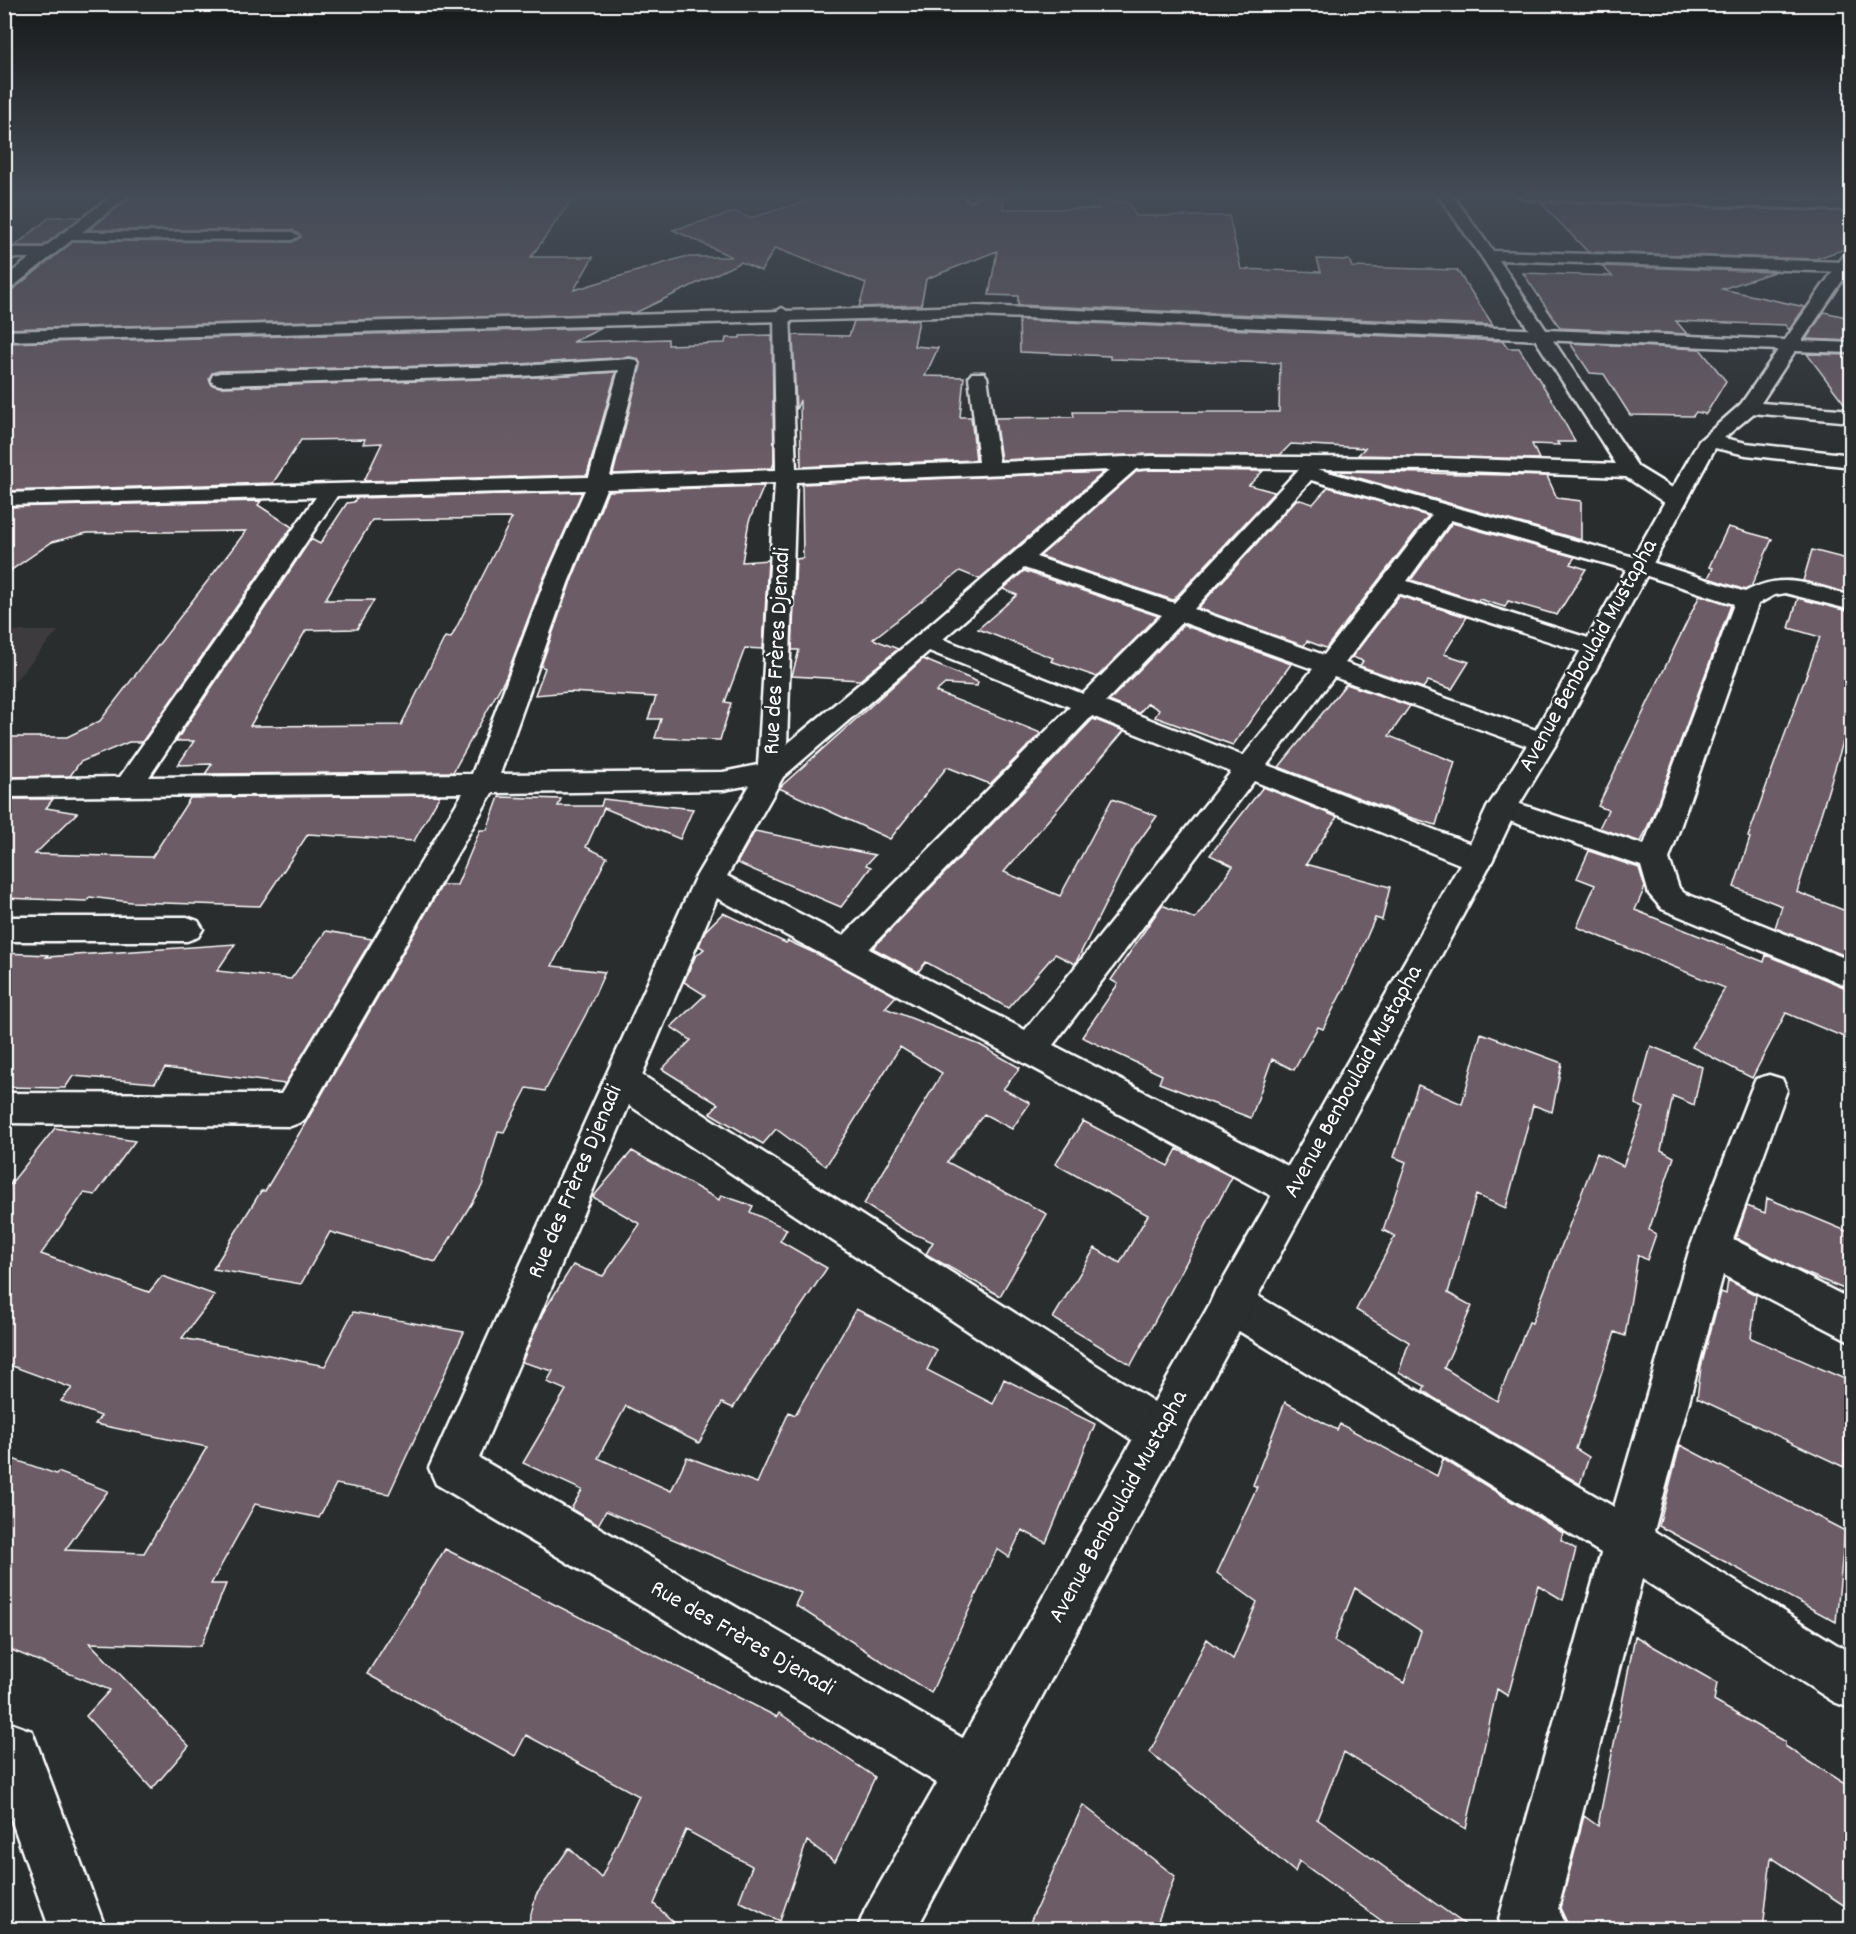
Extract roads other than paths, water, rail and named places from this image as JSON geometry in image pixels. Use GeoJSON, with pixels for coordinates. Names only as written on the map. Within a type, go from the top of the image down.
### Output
{"type":"FeatureCollection","features":[{"type":"Feature","properties":{"kind":"street"},"geometry":{"type":"LineString","coordinates":[[1508,285],[1631,471],[1677,500]]}},
{"type":"Feature","properties":{"kind":"street","name":"Avenue Benboulaid Mustapha"},"geometry":{"type":"LineString","coordinates":[[885,1929],[1478,859],[1502,808],[1542,742],[1709,441],[1748,408],[1830,285]]}},
{"type":"Feature","properties":{"kind":"street"},"geometry":{"type":"LineString","coordinates":[[4,336],[782,313],[977,311],[1851,348]]}},
{"type":"Feature","properties":{"kind":"street","name":"Rue des Frères Djenadi"},"geometry":{"type":"LineString","coordinates":[[782,313],[786,477],[772,771],[709,880],[452,1468],[971,1773]]}},
{"type":"Feature","properties":{"kind":"street"},"geometry":{"type":"LineString","coordinates":[[4,1108],[291,1110],[482,785],[556,584],[598,483],[630,364],[569,366],[520,371],[220,379]]}},
{"type":"Feature","properties":{"kind":"street"},"geometry":{"type":"LineString","coordinates":[[978,377],[990,469]]}},
{"type":"Feature","properties":{"kind":"street"},"geometry":{"type":"LineString","coordinates":[[1763,384],[1814,398],[1851,400]]}},
{"type":"Feature","properties":{"kind":"street"},"geometry":{"type":"LineString","coordinates":[[1748,408],[1851,416]]}},
{"type":"Feature","properties":{"kind":"street"},"geometry":{"type":"LineString","coordinates":[[1709,441],[1737,440],[1851,450]]}},
{"type":"Feature","properties":{"kind":"street"},"geometry":{"type":"LineString","coordinates":[[1709,441],[1746,449],[1851,461]]}},
{"type":"Feature","properties":{"kind":"street"},"geometry":{"type":"LineString","coordinates":[[4,499],[786,477],[1130,463],[1298,468],[1441,464],[1631,471]]}},
{"type":"Feature","properties":{"kind":"street"},"geometry":{"type":"LineString","coordinates":[[4,788],[723,781],[772,771],[926,641],[1130,463]]}},
{"type":"Feature","properties":{"kind":"street"},"geometry":{"type":"LineString","coordinates":[[1298,468],[1640,566],[1747,600]]}},
{"type":"Feature","properties":{"kind":"street"},"geometry":{"type":"LineString","coordinates":[[846,952],[1178,612],[1298,468]]}},
{"type":"Feature","properties":{"kind":"street"},"geometry":{"type":"LineString","coordinates":[[128,787],[331,490]]}},
{"type":"Feature","properties":{"kind":"street"},"geometry":{"type":"LineString","coordinates":[[1030,1049],[1393,584],[1446,511]]}},
{"type":"Feature","properties":{"kind":"street"},"geometry":{"type":"LineString","coordinates":[[1020,559],[1178,612],[1542,742]]}},
{"type":"Feature","properties":{"kind":"street"},"geometry":{"type":"LineString","coordinates":[[1393,584],[1595,648]]}},
{"type":"Feature","properties":{"kind":"street"},"geometry":{"type":"LineString","coordinates":[[1851,603],[1785,586],[1767,588],[1747,600],[1654,859],[1665,894],[1672,901],[1851,975]]}},
{"type":"Feature","properties":{"kind":"street"},"geometry":{"type":"LineString","coordinates":[[926,641],[1478,859]]}},
{"type":"Feature","properties":{"kind":"street"},"geometry":{"type":"LineString","coordinates":[[1502,808],[1654,859]]}},
{"type":"Feature","properties":{"kind":"street"},"geometry":{"type":"LineString","coordinates":[[709,880],[1295,1189]]}},
{"type":"Feature","properties":{"kind":"street"},"geometry":{"type":"LineString","coordinates":[[4,929],[187,929]]}},
{"type":"Feature","properties":{"kind":"street"},"geometry":{"type":"LineString","coordinates":[[620,1080],[1160,1432]]}},
{"type":"Feature","properties":{"kind":"street"},"geometry":{"type":"LineString","coordinates":[[1530,1926],[1628,1542],[1710,1248],[1769,1090]]}},
{"type":"Feature","properties":{"kind":"street"},"geometry":{"type":"LineString","coordinates":[[1710,1248],[1851,1322]]}},
{"type":"Feature","properties":{"kind":"street"},"geometry":{"type":"LineString","coordinates":[[1231,1303],[1628,1542],[1851,1684]]}},
{"type":"Feature","properties":{"kind":"street"},"geometry":{"type":"LineString","coordinates":[[13,1750],[78,1929]]}}]}
